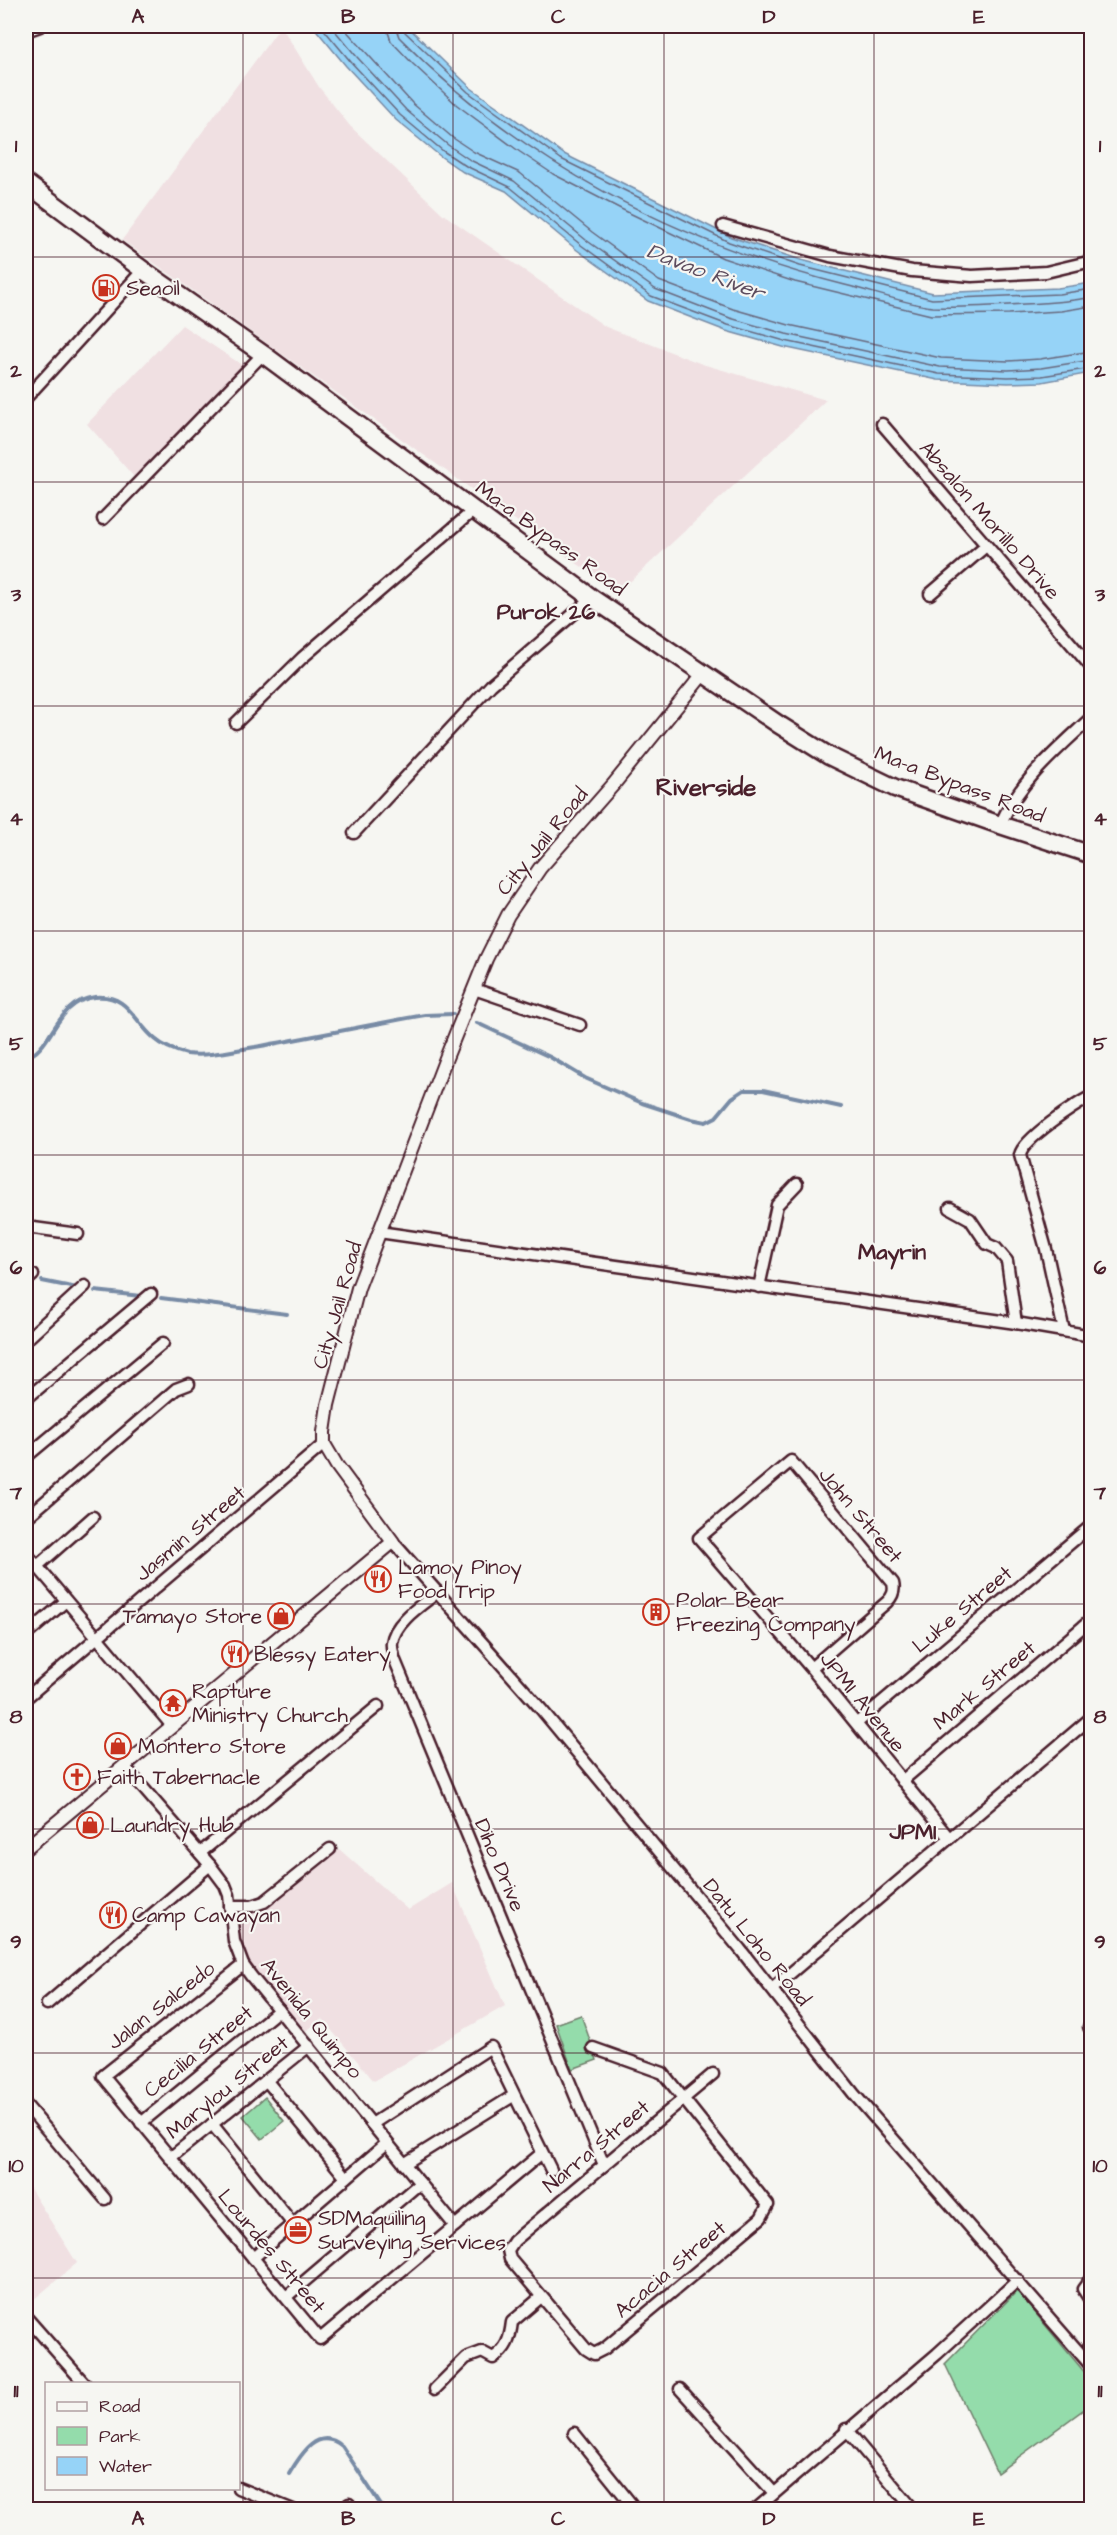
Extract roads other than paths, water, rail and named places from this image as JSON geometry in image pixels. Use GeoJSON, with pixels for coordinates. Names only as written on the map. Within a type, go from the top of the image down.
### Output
{"type":"FeatureCollection","features":[{"type":"Feature","properties":{"kind":"main road","name":"Ma-a Bypass Road"},"geometry":{"type":"LineString","coordinates":[[26,183],[143,270],[263,354],[592,598],[829,756],[895,788],[1092,855]]}},
{"type":"Feature","properties":{"kind":"street"},"geometry":{"type":"LineString","coordinates":[[26,31],[40,26]]}},
{"type":"Feature","properties":{"kind":"street"},"geometry":{"type":"LineString","coordinates":[[723,226],[830,256],[912,271],[972,276],[1036,273],[1092,261]]}},
{"type":"Feature","properties":{"kind":"street"},"geometry":{"type":"LineString","coordinates":[[26,398],[143,270]]}},
{"type":"Feature","properties":{"kind":"street"},"geometry":{"type":"LineString","coordinates":[[103,519],[263,354]]}},
{"type":"Feature","properties":{"kind":"street","name":"Absalon Morillo Drive"},"geometry":{"type":"LineString","coordinates":[[882,424],[1092,668]]}},
{"type":"Feature","properties":{"kind":"street"},"geometry":{"type":"LineString","coordinates":[[236,723],[302,657],[474,510]]}},
{"type":"Feature","properties":{"kind":"street"},"geometry":{"type":"LineString","coordinates":[[930,594],[986,546]]}},
{"type":"Feature","properties":{"kind":"street"},"geometry":{"type":"LineString","coordinates":[[354,833],[483,693],[592,598]]}},
{"type":"Feature","properties":{"kind":"street","name":"City Jail Road"},"geometry":{"type":"LineString","coordinates":[[324,1444],[325,1421],[358,1288],[474,989],[508,915],[540,868],[613,785],[703,674]]}},
{"type":"Feature","properties":{"kind":"street"},"geometry":{"type":"LineString","coordinates":[[1000,825],[1010,803],[1024,784],[1092,717]]}},
{"type":"Feature","properties":{"kind":"street"},"geometry":{"type":"LineString","coordinates":[[474,989],[580,1025]]}},
{"type":"Feature","properties":{"kind":"street"},"geometry":{"type":"LineString","coordinates":[[1064,1331],[1046,1250],[1020,1155],[1023,1148],[1047,1127],[1092,1096]]}},
{"type":"Feature","properties":{"kind":"street"},"geometry":{"type":"LineString","coordinates":[[759,1287],[777,1206],[797,1184]]}},
{"type":"Feature","properties":{"kind":"street"},"geometry":{"type":"LineString","coordinates":[[950,1208],[970,1219],[987,1244],[996,1248],[1007,1261],[1016,1323]]}},
{"type":"Feature","properties":{"kind":"street"},"geometry":{"type":"LineString","coordinates":[[26,1227],[78,1234]]}},
{"type":"Feature","properties":{"kind":"street"},"geometry":{"type":"LineString","coordinates":[[379,1232],[1016,1323],[1092,1336]]}},
{"type":"Feature","properties":{"kind":"street"},"geometry":{"type":"LineString","coordinates":[[26,1340],[85,1286]]}},
{"type":"Feature","properties":{"kind":"street"},"geometry":{"type":"LineString","coordinates":[[26,1399],[151,1294]]}},
{"type":"Feature","properties":{"kind":"street"},"geometry":{"type":"LineString","coordinates":[[26,1457],[163,1344]]}},
{"type":"Feature","properties":{"kind":"street"},"geometry":{"type":"LineString","coordinates":[[26,1518],[176,1389],[189,1384]]}},
{"type":"Feature","properties":{"kind":"street"},"geometry":{"type":"LineString","coordinates":[[26,1848],[393,1542],[345,1477],[324,1444]]}},
{"type":"Feature","properties":{"kind":"street","name":"Jasmin Street"},"geometry":{"type":"LineString","coordinates":[[26,1698],[324,1444]]}},
{"type":"Feature","properties":{"kind":"street","name":"JPMI Avenue"},"geometry":{"type":"LineString","coordinates":[[791,1461],[699,1538],[857,1723],[949,1838]]}},
{"type":"Feature","properties":{"kind":"street","name":"John Street"},"geometry":{"type":"LineString","coordinates":[[791,1461],[894,1587],[892,1597],[887,1602],[811,1668]]}},
{"type":"Feature","properties":{"kind":"street"},"geometry":{"type":"LineString","coordinates":[[26,1576],[93,1517]]}},
{"type":"Feature","properties":{"kind":"street","name":"Luke Street"},"geometry":{"type":"LineString","coordinates":[[857,1723],[1092,1525]]}},
{"type":"Feature","properties":{"kind":"street","name":"Datu Loho Road"},"geometry":{"type":"LineString","coordinates":[[393,1542],[541,1708],[772,1989],[854,2094],[1092,2367]]}},
{"type":"Feature","properties":{"kind":"street"},"geometry":{"type":"LineString","coordinates":[[26,1553],[172,1726]]}},
{"type":"Feature","properties":{"kind":"street","name":"Diho Drive"},"geometry":{"type":"LineString","coordinates":[[438,1592],[404,1622],[396,1633],[392,1643],[394,1658],[604,2164]]}},
{"type":"Feature","properties":{"kind":"street"},"geometry":{"type":"LineString","coordinates":[[26,1635],[66,1601]]}},
{"type":"Feature","properties":{"kind":"street","name":"Mark Street"},"geometry":{"type":"LineString","coordinates":[[902,1781],[1092,1619]]}},
{"type":"Feature","properties":{"kind":"street"},"geometry":{"type":"LineString","coordinates":[[200,1853],[378,1706]]}},
{"type":"Feature","properties":{"kind":"street"},"geometry":{"type":"LineString","coordinates":[[772,1989],[1092,1718]]}},
{"type":"Feature","properties":{"kind":"street","name":"Avenida Quimpo"},"geometry":{"type":"LineString","coordinates":[[124,1766],[225,1885],[234,1941],[243,1965],[455,2226]]}},
{"type":"Feature","properties":{"kind":"street"},"geometry":{"type":"LineString","coordinates":[[230,1906],[252,1906],[264,1902],[330,1849]]}},
{"type":"Feature","properties":{"kind":"street"},"geometry":{"type":"LineString","coordinates":[[47,2004],[210,1865]]}},
{"type":"Feature","properties":{"kind":"street","name":"Jalan Salcedo"},"geometry":{"type":"LineString","coordinates":[[103,2076],[243,1965]]}},
{"type":"Feature","properties":{"kind":"street","name":"Cecilia Street"},"geometry":{"type":"LineString","coordinates":[[141,2122],[279,2010]]}},
{"type":"Feature","properties":{"kind":"street","name":"Marylou Street"},"geometry":{"type":"LineString","coordinates":[[170,2158],[309,2046]]}},
{"type":"Feature","properties":{"kind":"street"},"geometry":{"type":"LineString","coordinates":[[372,2124],[491,2047],[550,2170]]}},
{"type":"Feature","properties":{"kind":"street"},"geometry":{"type":"LineString","coordinates":[[593,2048],[663,2073],[683,2099]]}},
{"type":"Feature","properties":{"kind":"street","name":"Narra Street"},"geometry":{"type":"LineString","coordinates":[[542,2297],[510,2259],[507,2250],[514,2241],[712,2074]]}},
{"type":"Feature","properties":{"kind":"street","name":"Lourdes Street"},"geometry":{"type":"LineString","coordinates":[[103,2076],[320,2338],[542,2153]]}},
{"type":"Feature","properties":{"kind":"street"},"geometry":{"type":"LineString","coordinates":[[266,2080],[346,2178]]}},
{"type":"Feature","properties":{"kind":"street"},"geometry":{"type":"LineString","coordinates":[[404,2164],[513,2096]]}},
{"type":"Feature","properties":{"kind":"street","name":"Acacia Street"},"geometry":{"type":"LineString","coordinates":[[542,2297],[586,2349],[594,2354],[604,2349],[762,2218],[768,2209],[766,2201],[683,2099]]}},
{"type":"Feature","properties":{"kind":"street"},"geometry":{"type":"LineString","coordinates":[[26,2105],[105,2199]]}},
{"type":"Feature","properties":{"kind":"street"},"geometry":{"type":"LineString","coordinates":[[212,2124],[293,2224]]}},
{"type":"Feature","properties":{"kind":"street"},"geometry":{"type":"LineString","coordinates":[[253,2258],[387,2143]]}},
{"type":"Feature","properties":{"kind":"street"},"geometry":{"type":"LineString","coordinates":[[286,2297],[420,2183]]}},
{"type":"Feature","properties":{"kind":"street"},"geometry":{"type":"LineString","coordinates":[[1092,2277],[1083,2289],[1092,2303]]}},
{"type":"Feature","properties":{"kind":"street"},"geometry":{"type":"LineString","coordinates":[[755,2510],[846,2429],[937,2354],[1017,2280]]}},
{"type":"Feature","properties":{"kind":"street"},"geometry":{"type":"LineString","coordinates":[[435,2389],[466,2358],[482,2352],[493,2358],[504,2351],[511,2336],[512,2322],[542,2297]]}},
{"type":"Feature","properties":{"kind":"street"},"geometry":{"type":"LineString","coordinates":[[26,2317],[83,2382]]}},
{"type":"Feature","properties":{"kind":"street"},"geometry":{"type":"LineString","coordinates":[[680,2388],[774,2493]]}},
{"type":"Feature","properties":{"kind":"street"},"geometry":{"type":"LineString","coordinates":[[846,2429],[914,2510]]}},
{"type":"Feature","properties":{"kind":"street"},"geometry":{"type":"LineString","coordinates":[[574,2433],[636,2510]]}},
{"type":"Feature","properties":{"kind":"street"},"geometry":{"type":"LineString","coordinates":[[240,2489],[293,2510]]}},
{"type":"Feature","properties":{"kind":"water","name":"Davao River"},"geometry":{"type":"Polygon","coordinates":[[[313,26],[407,26],[471,88],[564,154],[731,237],[801,260],[933,293],[1058,288],[1091,283],[1091,373],[1042,382],[938,380],[783,347],[726,331],[648,301],[577,250],[506,191],[463,172],[396,120],[313,26]]]}},
{"type":"Feature","properties":{"kind":"waterway"},"geometry":{"type":"LineString","coordinates":[[26,1057],[35,1053],[42,1046],[62,1016],[71,1007],[82,1000],[95,997],[106,997],[123,1004],[158,1042],[174,1050],[195,1055],[230,1051],[425,1015],[453,1014]]}},
{"type":"Feature","properties":{"kind":"waterway"},"geometry":{"type":"LineString","coordinates":[[477,1023],[550,1057],[585,1078],[642,1103],[691,1119],[706,1122],[716,1117],[732,1098],[744,1090],[763,1090],[841,1107]]}},
{"type":"Feature","properties":{"kind":"waterway"},"geometry":{"type":"LineString","coordinates":[[42,1281],[77,1288]]}},
{"type":"Feature","properties":{"kind":"waterway"},"geometry":{"type":"LineString","coordinates":[[95,1291],[141,1296]]}},
{"type":"Feature","properties":{"kind":"waterway"},"geometry":{"type":"LineString","coordinates":[[161,1298],[287,1314]]}},
{"type":"Feature","properties":{"kind":"waterway"},"geometry":{"type":"LineString","coordinates":[[289,2474],[311,2445],[325,2439],[333,2441],[342,2446],[384,2510]]}},
{"type":"Feature","properties":{"kind":"place","name":"Seaoil"},"geometry":{"type":"Point","coordinates":[106,288]}},
{"type":"Feature","properties":{"kind":"place","name":"Lamoy Pinoy Food Trip"},"geometry":{"type":"Point","coordinates":[378,1579]}},
{"type":"Feature","properties":{"kind":"place","name":"Polar Bear Freezing Company"},"geometry":{"type":"Point","coordinates":[656,1612]}},
{"type":"Feature","properties":{"kind":"place","name":"Tamayo Store"},"geometry":{"type":"Point","coordinates":[281,1616]}},
{"type":"Feature","properties":{"kind":"place","name":"Blessy Eatery"},"geometry":{"type":"Point","coordinates":[235,1654]}},
{"type":"Feature","properties":{"kind":"place","name":"Rapture Ministry Church"},"geometry":{"type":"Point","coordinates":[173,1703]}},
{"type":"Feature","properties":{"kind":"place","name":"Montero Store"},"geometry":{"type":"Point","coordinates":[118,1746]}},
{"type":"Feature","properties":{"kind":"place","name":"Faith Tabernacle"},"geometry":{"type":"Point","coordinates":[77,1777]}},
{"type":"Feature","properties":{"kind":"place","name":"Laundry Hub"},"geometry":{"type":"Point","coordinates":[90,1825]}},
{"type":"Feature","properties":{"kind":"place","name":"Camp Cawayan"},"geometry":{"type":"Point","coordinates":[113,1915]}},
{"type":"Feature","properties":{"kind":"place","name":"SDMaquiling Surveying Services"},"geometry":{"type":"Point","coordinates":[298,2230]}},
{"type":"Feature","properties":{"kind":"district","name":"Purok 26"},"geometry":{"type":"Point","coordinates":[546,611]}},
{"type":"Feature","properties":{"kind":"district","name":"Riverside"},"geometry":{"type":"Point","coordinates":[706,787]}},
{"type":"Feature","properties":{"kind":"district","name":"Mayrin"},"geometry":{"type":"Point","coordinates":[892,1251]}},
{"type":"Feature","properties":{"kind":"district","name":"JPMI"},"geometry":{"type":"Point","coordinates":[913,1831]}}]}
